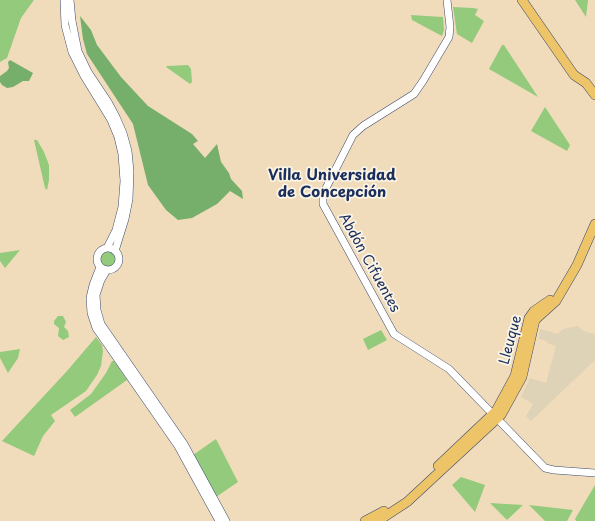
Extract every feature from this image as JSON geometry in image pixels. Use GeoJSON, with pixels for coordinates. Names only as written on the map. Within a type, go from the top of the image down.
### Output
{"type":"FeatureCollection","features":[{"type":"Feature","properties":{"kind":"main road"},"geometry":{"type":"LineString","coordinates":[[522,0],[574,75],[586,83],[595,95]]}},
{"type":"Feature","properties":{"kind":"main road"},"geometry":{"type":"LineString","coordinates":[[527,0],[535,20]]}},
{"type":"Feature","properties":{"kind":"main road","name":"Lleuque"},"geometry":{"type":"LineString","coordinates":[[366,521],[382,518],[407,502],[495,417],[498,408],[518,378],[529,318],[534,311],[549,300],[557,299],[577,264],[595,224]]}},
{"type":"Feature","properties":{"kind":"street"},"geometry":{"type":"LineString","coordinates":[[64,0],[65,25],[72,52],[84,76],[111,120],[118,137],[122,154],[124,181],[123,202],[111,249]]}},
{"type":"Feature","properties":{"kind":"street"},"geometry":{"type":"LineString","coordinates":[[70,0],[72,22],[78,51],[88,72],[114,113],[123,133],[128,151],[130,175],[129,199],[125,219],[111,249]]}},
{"type":"Feature","properties":{"kind":"street","name":"Abdón Cifuentes"},"geometry":{"type":"LineString","coordinates":[[447,0],[450,27],[449,36],[418,90],[404,101],[363,126],[353,135],[323,194],[322,201],[394,334],[449,369],[545,468],[595,474]]}},
{"type":"Feature","properties":{"kind":"street"},"geometry":{"type":"LineString","coordinates":[[111,249],[118,258],[118,263],[112,269],[104,268],[97,261],[98,255],[102,250],[111,249]]}},
{"type":"Feature","properties":{"kind":"street"},"geometry":{"type":"LineString","coordinates":[[104,268],[92,289],[90,303],[94,323],[106,337],[180,438],[226,521]]}},
{"type":"Feature","properties":{"kind":"street"},"geometry":{"type":"LineString","coordinates":[[106,337],[178,446],[219,521]]}},
{"type":"Feature","properties":{"kind":"shaded area"},"geometry":{"type":"Polygon","coordinates":[[[577,326],[586,332],[595,334],[595,360],[531,421],[526,416],[533,404],[521,397],[530,378],[546,383],[556,346],[539,339],[540,329],[558,334],[563,329],[577,326]]]}},
{"type":"Feature","properties":{"kind":"green space"},"geometry":{"type":"Polygon","coordinates":[[[0,0],[34,0],[21,18],[7,58],[0,62],[0,0]]]}},
{"type":"Feature","properties":{"kind":"green space"},"geometry":{"type":"Polygon","coordinates":[[[575,0],[588,0],[586,17],[575,0]]]}},
{"type":"Feature","properties":{"kind":"green space"},"geometry":{"type":"Polygon","coordinates":[[[453,7],[478,9],[475,15],[484,21],[472,43],[457,34],[453,7]]]}},
{"type":"Feature","properties":{"kind":"green space"},"geometry":{"type":"Polygon","coordinates":[[[411,15],[443,17],[444,30],[442,36],[412,20],[411,15]]]}},
{"type":"Feature","properties":{"kind":"green space"},"geometry":{"type":"Polygon","coordinates":[[[80,16],[91,30],[97,45],[121,77],[148,106],[192,134],[198,141],[193,144],[205,158],[217,144],[221,162],[229,173],[231,179],[242,191],[243,199],[230,191],[217,204],[192,218],[178,220],[166,210],[148,185],[133,124],[87,54],[83,39],[80,16]]]}},
{"type":"Feature","properties":{"kind":"green space"},"geometry":{"type":"Polygon","coordinates":[[[502,45],[504,45],[538,97],[489,69],[502,45]]]}},
{"type":"Feature","properties":{"kind":"green space"},"geometry":{"type":"Polygon","coordinates":[[[10,60],[33,73],[29,81],[23,81],[13,87],[7,88],[2,85],[0,82],[0,76],[9,68],[8,62],[10,60]]]}},
{"type":"Feature","properties":{"kind":"green space"},"geometry":{"type":"Polygon","coordinates":[[[188,65],[191,69],[192,82],[190,84],[166,67],[167,66],[188,65]]]}},
{"type":"Feature","properties":{"kind":"green space"},"geometry":{"type":"Polygon","coordinates":[[[545,107],[570,145],[567,151],[531,131],[545,107]]]}},
{"type":"Feature","properties":{"kind":"green space"},"geometry":{"type":"Polygon","coordinates":[[[34,140],[37,140],[49,165],[47,190],[45,188],[34,140]]]}},
{"type":"Feature","properties":{"kind":"green space"},"geometry":{"type":"Polygon","coordinates":[[[20,250],[5,268],[0,261],[0,253],[20,250]]]}},
{"type":"Feature","properties":{"kind":"green space"},"geometry":{"type":"Polygon","coordinates":[[[105,251],[111,251],[116,256],[114,265],[111,267],[105,267],[100,262],[100,256],[105,251]]]}},
{"type":"Feature","properties":{"kind":"green space"},"geometry":{"type":"Polygon","coordinates":[[[58,316],[63,316],[66,322],[64,327],[68,331],[69,337],[63,340],[58,336],[59,328],[54,324],[54,321],[58,316]]]}},
{"type":"Feature","properties":{"kind":"green space"},"geometry":{"type":"Polygon","coordinates":[[[381,330],[387,340],[368,350],[363,339],[381,330]]]}},
{"type":"Feature","properties":{"kind":"green space"},"geometry":{"type":"Polygon","coordinates":[[[96,337],[102,345],[103,351],[101,366],[97,375],[86,391],[51,415],[55,421],[43,436],[34,456],[2,441],[67,371],[96,337]]]}},
{"type":"Feature","properties":{"kind":"green space"},"geometry":{"type":"Polygon","coordinates":[[[20,349],[18,358],[8,373],[0,358],[0,352],[20,349]]]}},
{"type":"Feature","properties":{"kind":"green space"},"geometry":{"type":"Polygon","coordinates":[[[112,361],[114,361],[127,380],[75,417],[70,410],[91,394],[106,373],[112,361]]]}},
{"type":"Feature","properties":{"kind":"green space"},"geometry":{"type":"Polygon","coordinates":[[[216,439],[238,482],[216,497],[193,455],[216,439]]]}},
{"type":"Feature","properties":{"kind":"green space"},"geometry":{"type":"Polygon","coordinates":[[[461,477],[485,485],[475,512],[452,485],[461,477]]]}},
{"type":"Feature","properties":{"kind":"green space"},"geometry":{"type":"Polygon","coordinates":[[[595,485],[595,521],[576,521],[575,519],[595,485]]]}},
{"type":"Feature","properties":{"kind":"green space"},"geometry":{"type":"Polygon","coordinates":[[[490,503],[523,505],[507,520],[490,503]]]}},
{"type":"Feature","properties":{"kind":"green space"},"geometry":{"type":"Polygon","coordinates":[[[529,505],[573,510],[567,521],[545,521],[529,505]]]}},
{"type":"Feature","properties":{"kind":"district","name":"Villa Universidad de Concepción"},"geometry":{"type":"Point","coordinates":[332,184]}}]}
